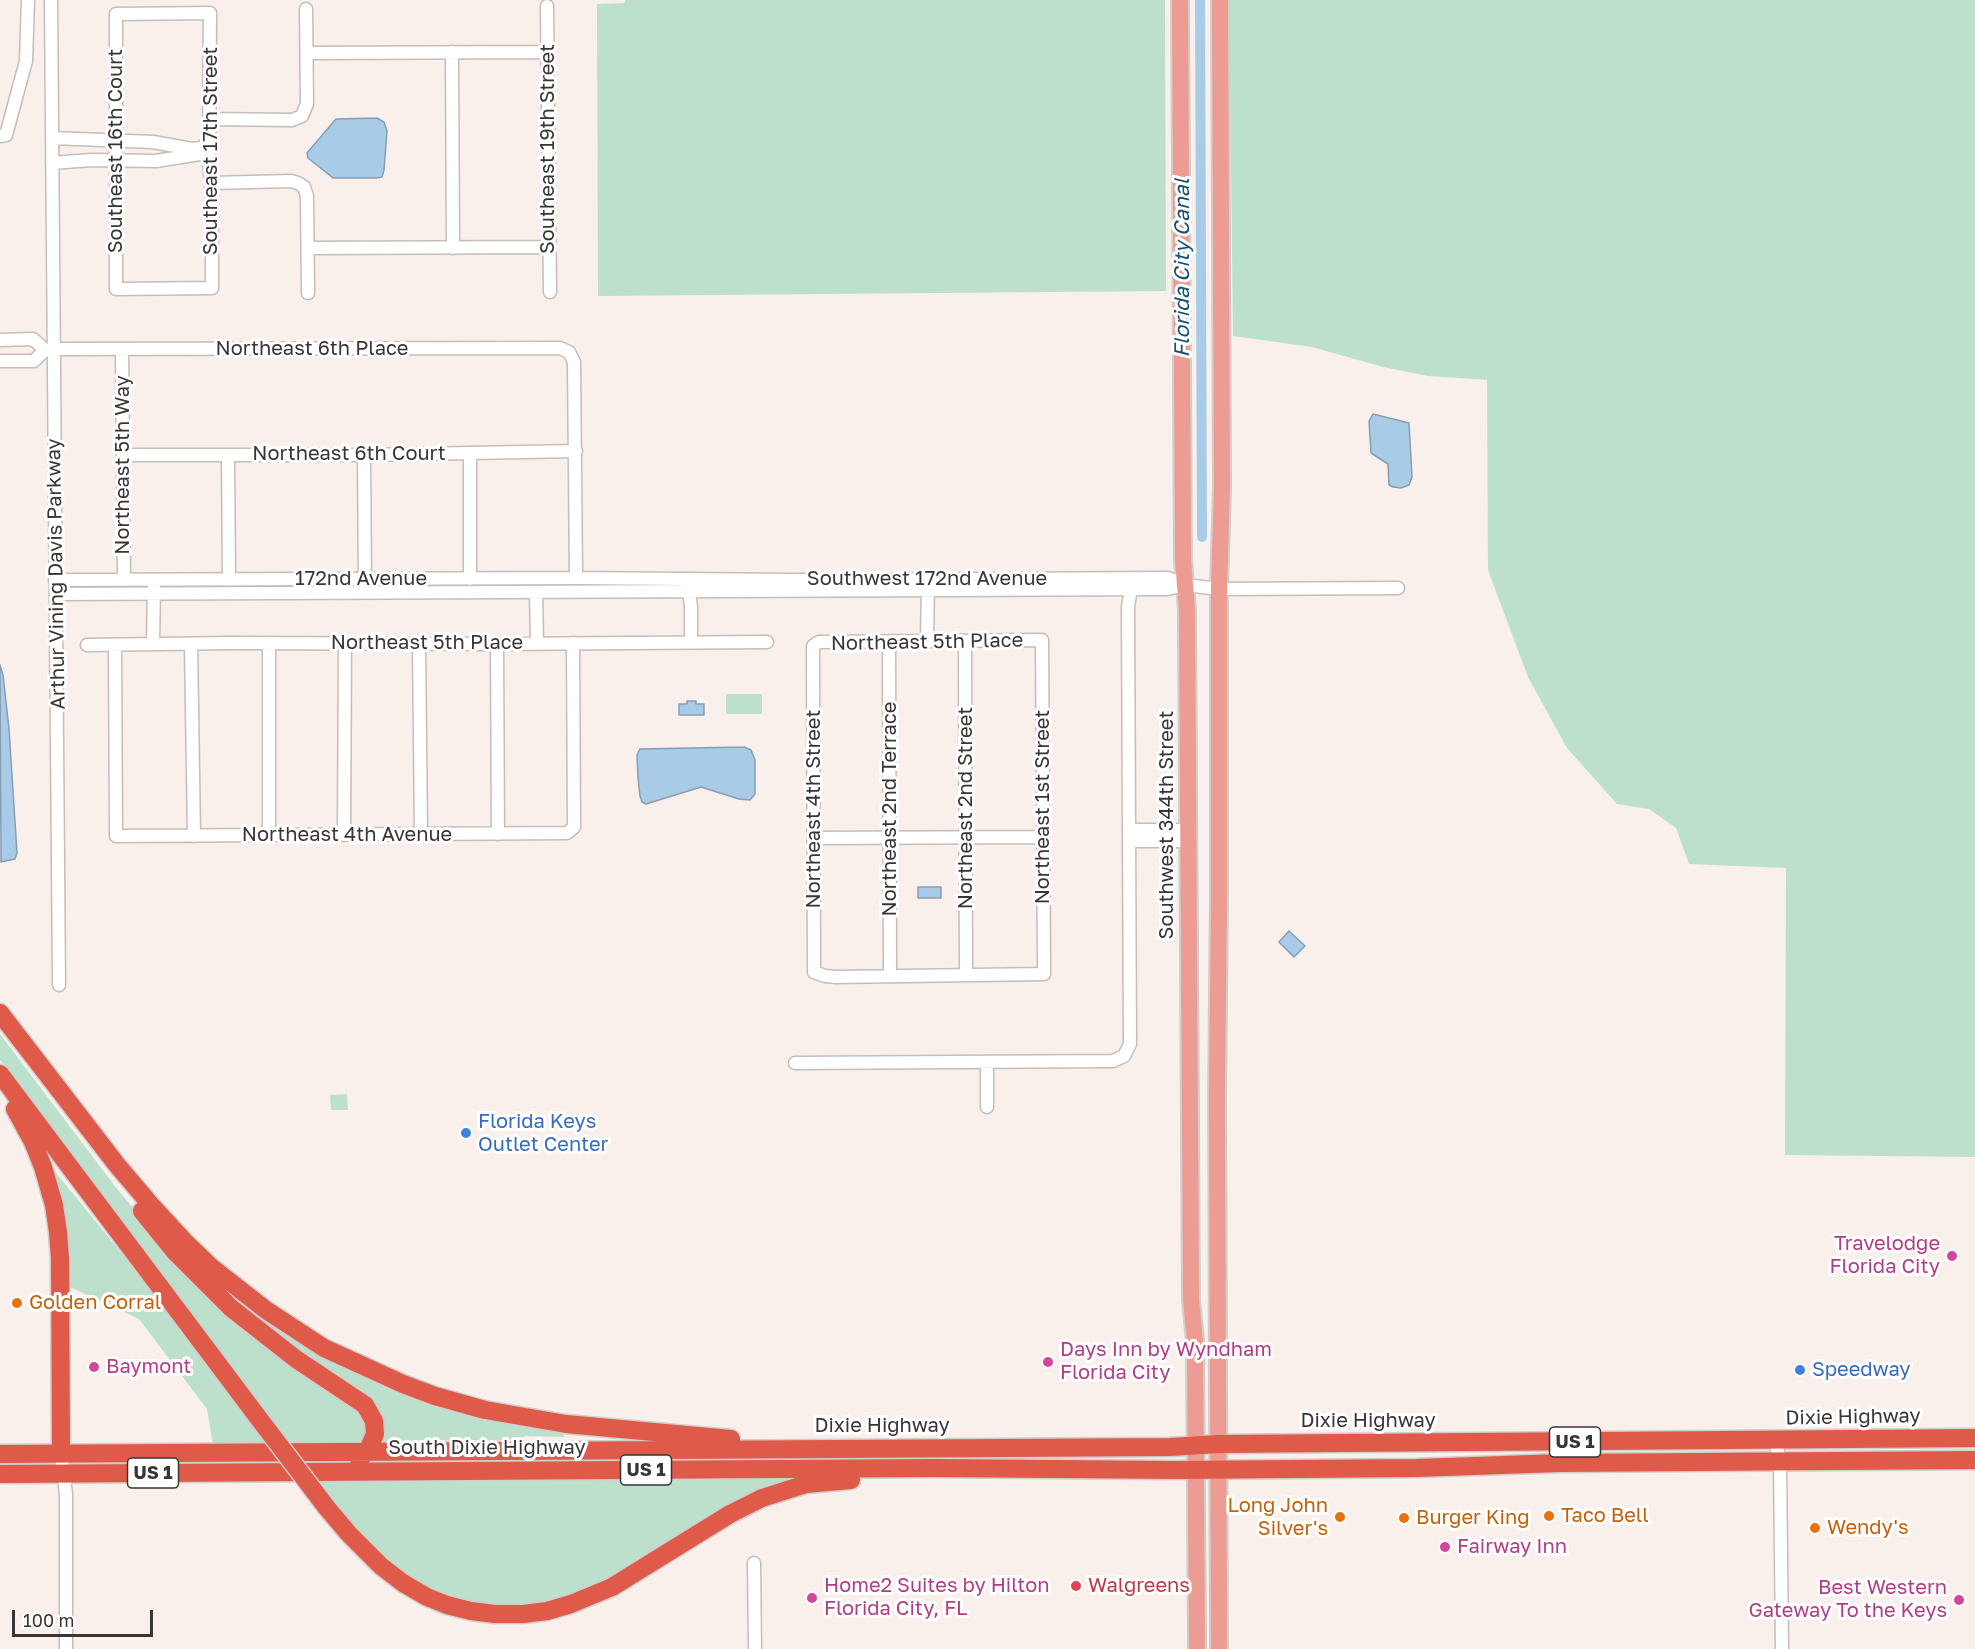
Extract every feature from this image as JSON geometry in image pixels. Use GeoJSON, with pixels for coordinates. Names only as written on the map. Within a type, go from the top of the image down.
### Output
{"type":"FeatureCollection","features":[{"type":"Feature","properties":{"kind":"highway"},"geometry":{"type":"LineString","coordinates":[[0,1013],[97,1139],[151,1205],[186,1243],[220,1274],[266,1310],[324,1348],[371,1371],[435,1396],[502,1413],[588,1427],[741,1440],[760,1449]]}},
{"type":"Feature","properties":{"kind":"highway"},"geometry":{"type":"LineString","coordinates":[[2,1077],[38,1154],[56,1219],[60,1258],[61,1453]]}},
{"type":"Feature","properties":{"kind":"highway"},"geometry":{"type":"LineString","coordinates":[[2,1077],[327,1508],[370,1557],[392,1575],[436,1601],[471,1611],[495,1614],[547,1611],[597,1594],[648,1566],[741,1508],[784,1490],[831,1481],[948,1476],[974,1469]]}},
{"type":"Feature","properties":{"kind":"highway"},"geometry":{"type":"LineString","coordinates":[[97,1139],[108,1166],[160,1235],[199,1278],[231,1308],[272,1341],[365,1405],[372,1415],[375,1427],[373,1440],[367,1452],[350,1464],[318,1472]]}},
{"type":"Feature","properties":{"kind":"highway"},"geometry":{"type":"LineString","coordinates":[[27,1453],[50,1434],[59,1402]]}},
{"type":"Feature","properties":{"kind":"highway","name":"Dixie Highway"},"geometry":{"type":"LineString","coordinates":[[760,1449],[1975,1438]]}},
{"type":"Feature","properties":{"kind":"highway","name":"South Dixie Highway"},"geometry":{"type":"LineString","coordinates":[[0,1454],[760,1449]]}},
{"type":"Feature","properties":{"kind":"highway","name":"US 1"},"geometry":{"type":"LineString","coordinates":[[974,1469],[1197,1470],[1975,1460]]}},
{"type":"Feature","properties":{"kind":"highway","name":"South Dixie Highway"},"geometry":{"type":"LineString","coordinates":[[0,1474],[974,1469]]}},
{"type":"Feature","properties":{"kind":"main road","name":"Southwest 344th Street"},"geometry":{"type":"LineString","coordinates":[[1180,0],[1183,560],[1188,621],[1191,1300],[1195,1332],[1197,1445],[1197,1649]]}},
{"type":"Feature","properties":{"kind":"main road"},"geometry":{"type":"LineString","coordinates":[[1219,1649],[1216,1097],[1220,896],[1219,589],[1222,486],[1220,0]]}},
{"type":"Feature","properties":{"kind":"main road"},"geometry":{"type":"LineString","coordinates":[[1190,1098],[1216,1097]]}},
{"type":"Feature","properties":{"kind":"street"},"geometry":{"type":"LineString","coordinates":[[3,136],[26,61],[27,0]]}},
{"type":"Feature","properties":{"kind":"street","name":"Arthur Vining Davis Parkway"},"geometry":{"type":"LineString","coordinates":[[51,0],[52,164],[49,349],[57,594],[59,985]]}},
{"type":"Feature","properties":{"kind":"street","name":"Southeast 19th Street"},"geometry":{"type":"LineString","coordinates":[[547,6],[550,292]]}},
{"type":"Feature","properties":{"kind":"street"},"geometry":{"type":"LineString","coordinates":[[210,119],[292,120],[302,116],[307,104],[306,9]]}},
{"type":"Feature","properties":{"kind":"street","name":"Southeast 17th Street"},"geometry":{"type":"LineString","coordinates":[[116,14],[210,13],[209,161],[212,288]]}},
{"type":"Feature","properties":{"kind":"street","name":"Southeast 16th Court"},"geometry":{"type":"LineString","coordinates":[[116,14],[116,289],[212,288]]}},
{"type":"Feature","properties":{"kind":"street"},"geometry":{"type":"LineString","coordinates":[[452,52],[453,248]]}},
{"type":"Feature","properties":{"kind":"street"},"geometry":{"type":"LineString","coordinates":[[307,53],[548,52]]}},
{"type":"Feature","properties":{"kind":"street"},"geometry":{"type":"LineString","coordinates":[[52,138],[167,143],[197,149],[209,141]]}},
{"type":"Feature","properties":{"kind":"street"},"geometry":{"type":"LineString","coordinates":[[166,159],[171,153],[167,143]]}},
{"type":"Feature","properties":{"kind":"street"},"geometry":{"type":"LineString","coordinates":[[52,164],[91,160],[146,161],[197,154],[209,161]]}},
{"type":"Feature","properties":{"kind":"street"},"geometry":{"type":"LineString","coordinates":[[211,183],[291,181],[304,187],[307,196],[308,293]]}},
{"type":"Feature","properties":{"kind":"street"},"geometry":{"type":"LineString","coordinates":[[308,248],[549,247]]}},
{"type":"Feature","properties":{"kind":"street"},"geometry":{"type":"LineString","coordinates":[[0,340],[33,339],[49,349],[34,361],[0,361]]}},
{"type":"Feature","properties":{"kind":"street","name":"Northeast 6th Place"},"geometry":{"type":"LineString","coordinates":[[49,349],[560,348],[569,352],[574,362],[576,452]]}},
{"type":"Feature","properties":{"kind":"street","name":"Northeast 5th Way"},"geometry":{"type":"LineString","coordinates":[[122,349],[124,580]]}},
{"type":"Feature","properties":{"kind":"street"},"geometry":{"type":"LineString","coordinates":[[576,452],[576,578]]}},
{"type":"Feature","properties":{"kind":"street","name":"Northeast 6th Court"},"geometry":{"type":"LineString","coordinates":[[123,454],[576,452]]}},
{"type":"Feature","properties":{"kind":"street"},"geometry":{"type":"LineString","coordinates":[[470,453],[470,579]]}},
{"type":"Feature","properties":{"kind":"street"},"geometry":{"type":"LineString","coordinates":[[364,454],[365,593]]}},
{"type":"Feature","properties":{"kind":"street"},"geometry":{"type":"LineString","coordinates":[[228,455],[229,579]]}},
{"type":"Feature","properties":{"kind":"street","name":"Southwest 172nd Avenue"},"geometry":{"type":"LineString","coordinates":[[667,578],[1131,589],[1167,589],[1186,585]]}},
{"type":"Feature","properties":{"kind":"street","name":"172nd Avenue"},"geometry":{"type":"LineString","coordinates":[[56,580],[667,578]]}},
{"type":"Feature","properties":{"kind":"street"},"geometry":{"type":"LineString","coordinates":[[687,578],[691,642]]}},
{"type":"Feature","properties":{"kind":"street","name":"Southwest 172nd Avenue"},"geometry":{"type":"LineString","coordinates":[[668,591],[1168,578],[1186,585],[1219,589],[1398,588]]}},
{"type":"Feature","properties":{"kind":"street"},"geometry":{"type":"LineString","coordinates":[[153,644],[155,580]]}},
{"type":"Feature","properties":{"kind":"street"},"geometry":{"type":"LineString","coordinates":[[927,642],[928,585]]}},
{"type":"Feature","properties":{"kind":"street"},"geometry":{"type":"LineString","coordinates":[[795,1064],[1113,1061],[1119,1060],[1128,1050],[1130,1044],[1130,836],[1128,607],[1131,589]]}},
{"type":"Feature","properties":{"kind":"street","name":"172nd Avenue"},"geometry":{"type":"LineString","coordinates":[[57,594],[668,591]]}},
{"type":"Feature","properties":{"kind":"street"},"geometry":{"type":"LineString","coordinates":[[536,592],[537,643]]}},
{"type":"Feature","properties":{"kind":"street","name":"Northeast 5th Place"},"geometry":{"type":"LineString","coordinates":[[813,646],[819,642],[1042,640]]}},
{"type":"Feature","properties":{"kind":"street","name":"Northeast 1st Street"},"geometry":{"type":"LineString","coordinates":[[966,975],[1044,974],[1042,640]]}},
{"type":"Feature","properties":{"kind":"street","name":"Northeast 2nd Street"},"geometry":{"type":"LineString","coordinates":[[965,641],[966,975]]}},
{"type":"Feature","properties":{"kind":"street","name":"Northeast 5th Place"},"geometry":{"type":"LineString","coordinates":[[87,645],[767,642]]}},
{"type":"Feature","properties":{"kind":"street","name":"Northeast 2nd Terrace"},"geometry":{"type":"LineString","coordinates":[[889,642],[890,976]]}},
{"type":"Feature","properties":{"kind":"street"},"geometry":{"type":"LineString","coordinates":[[269,643],[269,835]]}},
{"type":"Feature","properties":{"kind":"street"},"geometry":{"type":"LineString","coordinates":[[344,835],[345,643]]}},
{"type":"Feature","properties":{"kind":"street"},"geometry":{"type":"LineString","coordinates":[[419,643],[421,834]]}},
{"type":"Feature","properties":{"kind":"street","name":"Northeast 4th Avenue"},"geometry":{"type":"LineString","coordinates":[[115,645],[116,836],[194,836],[567,833],[574,827],[573,643]]}},
{"type":"Feature","properties":{"kind":"street"},"geometry":{"type":"LineString","coordinates":[[192,644],[194,836]]}},
{"type":"Feature","properties":{"kind":"street"},"geometry":{"type":"LineString","coordinates":[[497,644],[498,834]]}},
{"type":"Feature","properties":{"kind":"street","name":"Northeast 4th Street"},"geometry":{"type":"LineString","coordinates":[[813,646],[814,972],[825,976],[890,976]]}},
{"type":"Feature","properties":{"kind":"street"},"geometry":{"type":"LineString","coordinates":[[1130,836],[1189,836]]}},
{"type":"Feature","properties":{"kind":"street"},"geometry":{"type":"LineString","coordinates":[[814,838],[1043,837]]}},
{"type":"Feature","properties":{"kind":"street"},"geometry":{"type":"LineString","coordinates":[[890,976],[966,975]]}},
{"type":"Feature","properties":{"kind":"street"},"geometry":{"type":"LineString","coordinates":[[987,1062],[987,1107]]}},
{"type":"Feature","properties":{"kind":"street"},"geometry":{"type":"LineString","coordinates":[[1775,1440],[1780,1461],[1782,1649]]}},
{"type":"Feature","properties":{"kind":"street"},"geometry":{"type":"LineString","coordinates":[[61,1453],[66,1494],[66,1649]]}},
{"type":"Feature","properties":{"kind":"street"},"geometry":{"type":"LineString","coordinates":[[754,1563],[755,1649]]}},
{"type":"Feature","properties":{"kind":"green space"},"geometry":{"type":"Polygon","coordinates":[[[625,0],[1165,0],[1166,291],[598,296],[597,4],[625,3],[625,0]]]}},
{"type":"Feature","properties":{"kind":"green space"},"geometry":{"type":"Polygon","coordinates":[[[1229,0],[1975,0],[1975,1157],[1785,1155],[1786,868],[1689,864],[1676,828],[1649,809],[1617,804],[1567,748],[1528,677],[1488,570],[1487,380],[1428,376],[1383,367],[1312,347],[1233,336],[1229,0]]]}},
{"type":"Feature","properties":{"kind":"green space"},"geometry":{"type":"Polygon","coordinates":[[[726,694],[762,694],[762,714],[726,714],[726,694]]]}},
{"type":"Feature","properties":{"kind":"green space"},"geometry":{"type":"Polygon","coordinates":[[[0,1034],[114,1185],[161,1242],[367,1414],[368,1442],[287,1443],[0,1060],[0,1034]]]}},
{"type":"Feature","properties":{"kind":"green space"},"geometry":{"type":"Polygon","coordinates":[[[347,1094],[348,1110],[331,1110],[330,1095],[347,1094]]]}},
{"type":"Feature","properties":{"kind":"green space"},"geometry":{"type":"Polygon","coordinates":[[[48,1163],[127,1260],[267,1444],[213,1445],[207,1409],[139,1319],[70,1287],[66,1234],[48,1163]]]}},
{"type":"Feature","properties":{"kind":"green space"},"geometry":{"type":"Polygon","coordinates":[[[197,1263],[239,1300],[274,1326],[315,1351],[370,1379],[420,1399],[478,1416],[564,1434],[564,1437],[524,1436],[523,1440],[378,1441],[380,1435],[326,1372],[239,1307],[197,1263]]]}},
{"type":"Feature","properties":{"kind":"green space"},"geometry":{"type":"Polygon","coordinates":[[[798,1475],[799,1481],[642,1564],[544,1606],[476,1607],[422,1588],[373,1550],[315,1481],[798,1475]]]}},
{"type":"Feature","properties":{"kind":"water"},"geometry":{"type":"Polygon","coordinates":[[[377,118],[384,122],[387,131],[382,177],[333,178],[308,158],[307,153],[336,119],[377,118]]]}},
{"type":"Feature","properties":{"kind":"water"},"geometry":{"type":"Polygon","coordinates":[[[1373,414],[1409,423],[1412,477],[1409,485],[1401,488],[1389,485],[1388,464],[1371,453],[1369,421],[1373,414]]]}},
{"type":"Feature","properties":{"kind":"water"},"geometry":{"type":"Polygon","coordinates":[[[0,665],[9,729],[17,853],[15,859],[1,862],[0,665]]]}},
{"type":"Feature","properties":{"kind":"water"},"geometry":{"type":"Polygon","coordinates":[[[687,701],[704,704],[704,715],[679,715],[679,704],[687,704],[687,701]]]}},
{"type":"Feature","properties":{"kind":"water"},"geometry":{"type":"Polygon","coordinates":[[[744,747],[751,750],[755,760],[755,794],[750,800],[739,799],[701,787],[646,804],[642,802],[637,755],[640,749],[744,747]]]}},
{"type":"Feature","properties":{"kind":"water"},"geometry":{"type":"Polygon","coordinates":[[[918,887],[941,887],[941,898],[918,898],[918,887]]]}},
{"type":"Feature","properties":{"kind":"water"},"geometry":{"type":"Polygon","coordinates":[[[1289,931],[1305,946],[1294,957],[1279,942],[1289,931]]]}},
{"type":"Feature","properties":{"kind":"waterway","name":"Florida City Canal"},"geometry":{"type":"LineString","coordinates":[[1200,0],[1202,537]]}},
{"type":"Feature","properties":{"kind":"place","name":"Florida Keys Outlet Center"},"geometry":{"type":"Point","coordinates":[466,1133]}},
{"type":"Feature","properties":{"kind":"place","name":"Travelodge Florida City"},"geometry":{"type":"Point","coordinates":[1952,1256]}},
{"type":"Feature","properties":{"kind":"place","name":"Golden Corral"},"geometry":{"type":"Point","coordinates":[17,1303]}},
{"type":"Feature","properties":{"kind":"place","name":"Days Inn by Wyndham Florida City"},"geometry":{"type":"Point","coordinates":[1048,1362]}},
{"type":"Feature","properties":{"kind":"place","name":"Baymont"},"geometry":{"type":"Point","coordinates":[94,1367]}},
{"type":"Feature","properties":{"kind":"place","name":"Speedway"},"geometry":{"type":"Point","coordinates":[1800,1370]}},
{"type":"Feature","properties":{"kind":"place","name":"Taco Bell"},"geometry":{"type":"Point","coordinates":[1549,1516]}},
{"type":"Feature","properties":{"kind":"place","name":"Long John Silver's"},"geometry":{"type":"Point","coordinates":[1340,1517]}},
{"type":"Feature","properties":{"kind":"place","name":"Burger King"},"geometry":{"type":"Point","coordinates":[1404,1518]}},
{"type":"Feature","properties":{"kind":"place","name":"Wendy's"},"geometry":{"type":"Point","coordinates":[1815,1528]}},
{"type":"Feature","properties":{"kind":"place","name":"Fairway Inn"},"geometry":{"type":"Point","coordinates":[1445,1547]}},
{"type":"Feature","properties":{"kind":"place","name":"Walgreens"},"geometry":{"type":"Point","coordinates":[1076,1586]}},
{"type":"Feature","properties":{"kind":"place","name":"Home2 Suites by Hilton Florida City, FL"},"geometry":{"type":"Point","coordinates":[812,1598]}},
{"type":"Feature","properties":{"kind":"place","name":"Best Western Gateway To the Keys"},"geometry":{"type":"Point","coordinates":[1959,1600]}}]}
